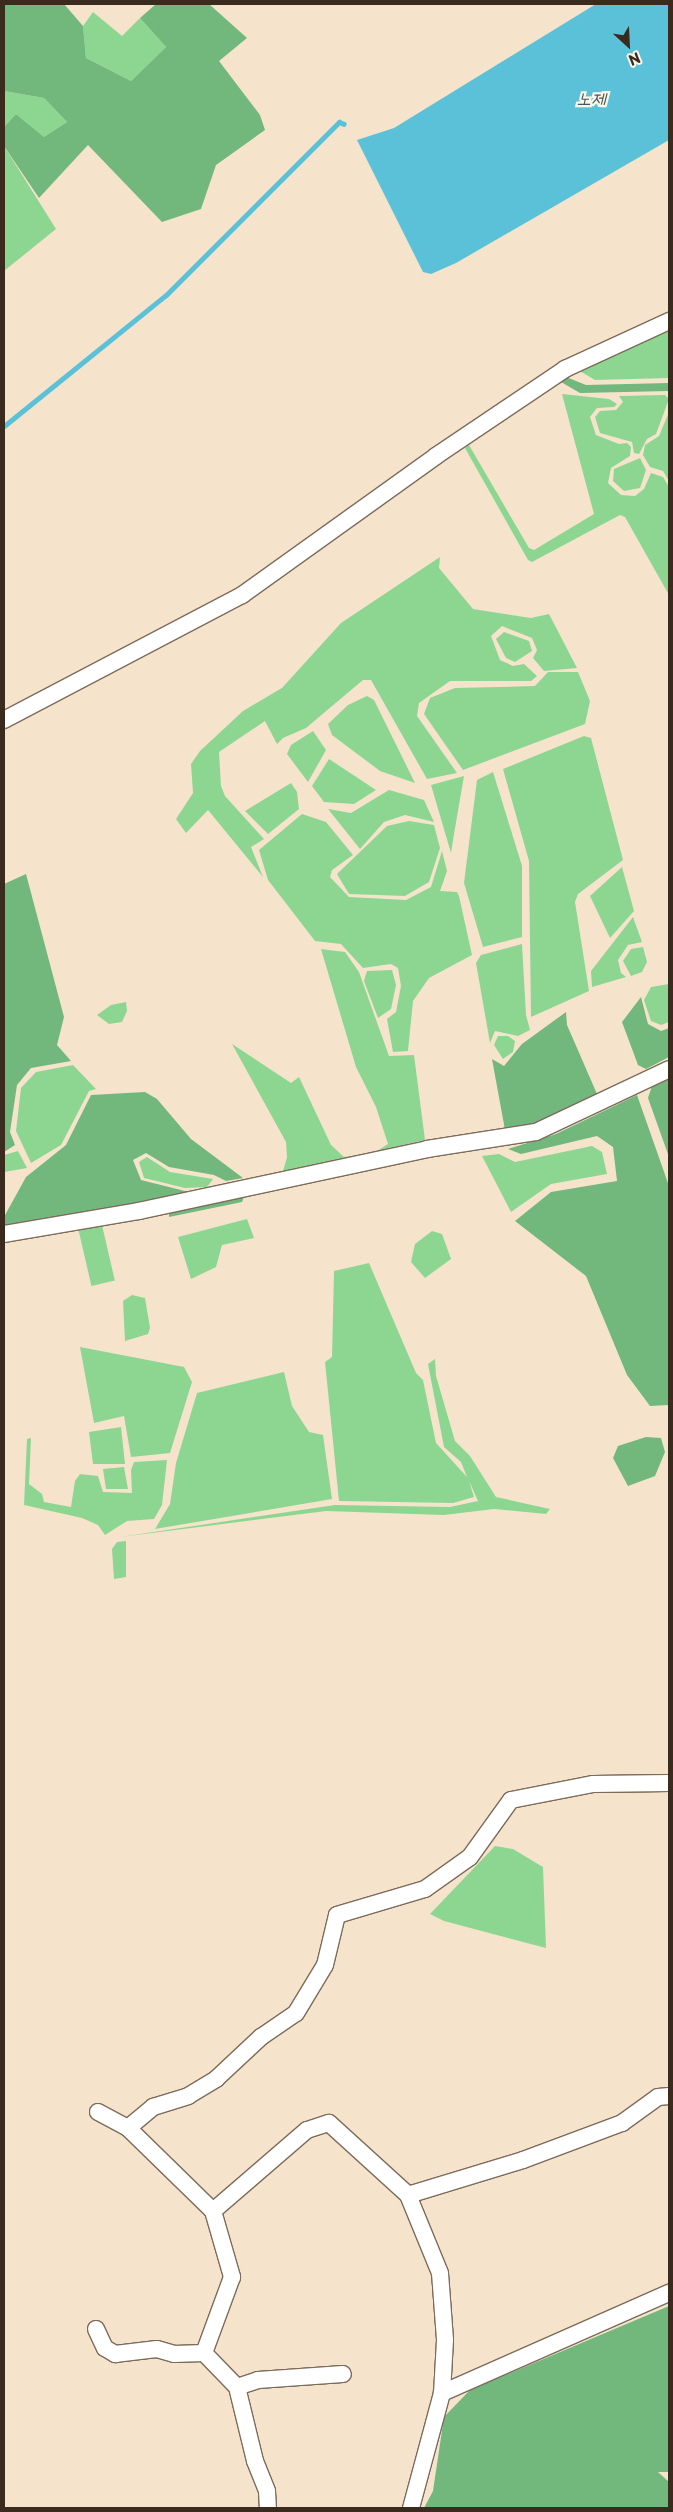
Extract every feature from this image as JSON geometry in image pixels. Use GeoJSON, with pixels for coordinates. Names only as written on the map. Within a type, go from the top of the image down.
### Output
{"type":"FeatureCollection","features":[{"type":"Feature","properties":{"kind":"street"},"geometry":{"type":"LineString","coordinates":[[4,720],[242,595],[436,456],[565,369],[669,321]]}},
{"type":"Feature","properties":{"kind":"street"},"geometry":{"type":"LineString","coordinates":[[4,1234],[139,1211],[428,1149],[536,1132],[669,1069]]}},
{"type":"Feature","properties":{"kind":"street"},"geometry":{"type":"LineString","coordinates":[[128,2128],[153,2107],[188,2096],[216,2079],[261,2037],[296,2013],[325,1965],[337,1916],[425,1889],[470,1857],[511,1800],[593,1784],[669,1783]]}},
{"type":"Feature","properties":{"kind":"street"},"geometry":{"type":"LineString","coordinates":[[408,2195],[523,2160],[622,2123],[658,2096],[669,2096]]}},
{"type":"Feature","properties":{"kind":"street"},"geometry":{"type":"LineString","coordinates":[[98,2112],[128,2128],[213,2211],[232,2277],[204,2352]]}},
{"type":"Feature","properties":{"kind":"street"},"geometry":{"type":"LineString","coordinates":[[213,2211],[308,2130],[328,2123],[408,2195],[440,2273],[445,2340],[442,2393],[411,2508]]}},
{"type":"Feature","properties":{"kind":"street"},"geometry":{"type":"LineString","coordinates":[[442,2393],[669,2293]]}},
{"type":"Feature","properties":{"kind":"street"},"geometry":{"type":"LineString","coordinates":[[96,2328],[105,2348],[115,2354],[157,2349],[174,2354],[204,2352]]}},
{"type":"Feature","properties":{"kind":"street"},"geometry":{"type":"LineString","coordinates":[[204,2352],[236,2387],[255,2461],[267,2491],[268,2508]]}},
{"type":"Feature","properties":{"kind":"street"},"geometry":{"type":"LineString","coordinates":[[236,2387],[258,2380],[343,2374]]}},
{"type":"Feature","properties":{"kind":"green space"},"geometry":{"type":"Polygon","coordinates":[[[4,4],[64,4],[83,26],[86,58],[131,81],[166,47],[140,18],[156,4],[209,4],[247,38],[219,61],[260,115],[265,130],[216,165],[201,209],[162,222],[88,145],[39,198],[4,146],[4,127],[16,114],[44,137],[67,122],[44,98],[4,91],[4,4]]]}},
{"type":"Feature","properties":{"kind":"green space"},"geometry":{"type":"Polygon","coordinates":[[[93,12],[122,36],[140,18],[166,47],[131,81],[86,58],[83,26],[93,12]]]}},
{"type":"Feature","properties":{"kind":"green space"},"geometry":{"type":"Polygon","coordinates":[[[4,91],[44,98],[67,122],[44,137],[16,114],[4,127],[4,91]]]}},
{"type":"Feature","properties":{"kind":"green space"},"geometry":{"type":"Polygon","coordinates":[[[4,146],[56,229],[4,271],[4,146]]]}},
{"type":"Feature","properties":{"kind":"green space"},"geometry":{"type":"Polygon","coordinates":[[[669,330],[669,378],[595,380],[578,370],[669,330]]]}},
{"type":"Feature","properties":{"kind":"green space"},"geometry":{"type":"Polygon","coordinates":[[[566,377],[586,385],[669,383],[669,391],[580,393],[561,382],[566,377]]]}},
{"type":"Feature","properties":{"kind":"green space"},"geometry":{"type":"Polygon","coordinates":[[[562,394],[609,399],[617,404],[614,407],[597,408],[590,417],[596,435],[619,444],[627,443],[631,447],[630,456],[611,468],[608,483],[621,495],[635,496],[644,489],[651,473],[663,477],[669,487],[669,595],[625,517],[620,515],[532,562],[528,560],[465,448],[469,445],[529,548],[534,550],[594,514],[562,394]]]}},
{"type":"Feature","properties":{"kind":"green space"},"geometry":{"type":"Polygon","coordinates":[[[665,395],[669,399],[656,434],[647,439],[639,454],[634,453],[632,442],[600,433],[595,417],[600,411],[616,410],[623,402],[619,396],[665,395]]]}},
{"type":"Feature","properties":{"kind":"green space"},"geometry":{"type":"Polygon","coordinates":[[[669,412],[669,481],[663,471],[650,467],[643,455],[645,445],[659,436],[669,412]]]}},
{"type":"Feature","properties":{"kind":"green space"},"geometry":{"type":"Polygon","coordinates":[[[640,458],[646,470],[640,488],[624,491],[613,481],[614,469],[640,458]]]}},
{"type":"Feature","properties":{"kind":"green space"},"geometry":{"type":"Polygon","coordinates":[[[440,557],[439,568],[473,609],[531,618],[549,614],[577,668],[544,671],[533,658],[537,650],[532,638],[502,626],[491,636],[500,660],[513,666],[524,664],[537,676],[531,681],[450,681],[419,703],[417,716],[457,773],[427,779],[371,680],[363,680],[306,728],[283,738],[277,744],[265,721],[219,752],[221,786],[225,796],[264,839],[251,847],[263,877],[208,810],[186,833],[176,819],[193,793],[191,764],[200,751],[243,711],[282,688],[341,623],[440,557]]]}},
{"type":"Feature","properties":{"kind":"green space"},"geometry":{"type":"Polygon","coordinates":[[[504,632],[529,641],[532,651],[515,662],[506,658],[496,639],[504,632]]]}},
{"type":"Feature","properties":{"kind":"green space"},"geometry":{"type":"Polygon","coordinates":[[[548,672],[578,672],[590,701],[585,724],[463,770],[424,714],[430,698],[455,688],[535,686],[548,672]]]}},
{"type":"Feature","properties":{"kind":"green space"},"geometry":{"type":"Polygon","coordinates":[[[367,696],[374,700],[415,783],[380,771],[332,735],[328,724],[348,705],[367,696]]]}},
{"type":"Feature","properties":{"kind":"green space"},"geometry":{"type":"Polygon","coordinates":[[[313,731],[326,750],[308,782],[287,754],[291,745],[313,731]]]}},
{"type":"Feature","properties":{"kind":"green space"},"geometry":{"type":"Polygon","coordinates":[[[584,736],[591,738],[623,860],[578,894],[575,902],[589,991],[531,1017],[529,861],[503,769],[584,736]]]}},
{"type":"Feature","properties":{"kind":"green space"},"geometry":{"type":"Polygon","coordinates":[[[329,759],[376,790],[354,804],[324,802],[312,786],[329,759]]]}},
{"type":"Feature","properties":{"kind":"green space"},"geometry":{"type":"Polygon","coordinates":[[[493,772],[522,866],[522,937],[483,947],[464,883],[477,780],[493,772]]]}},
{"type":"Feature","properties":{"kind":"green space"},"geometry":{"type":"Polygon","coordinates":[[[464,776],[454,834],[451,853],[431,785],[464,776]]]}},
{"type":"Feature","properties":{"kind":"green space"},"geometry":{"type":"Polygon","coordinates":[[[291,783],[297,792],[299,809],[268,834],[245,811],[291,783]]]}},
{"type":"Feature","properties":{"kind":"green space"},"geometry":{"type":"Polygon","coordinates":[[[389,790],[424,800],[434,822],[405,815],[384,822],[360,849],[328,809],[351,813],[389,790]]]}},
{"type":"Feature","properties":{"kind":"green space"},"geometry":{"type":"Polygon","coordinates":[[[302,814],[326,822],[353,855],[332,870],[330,877],[349,897],[406,900],[431,887],[442,851],[447,871],[440,891],[457,892],[459,896],[472,955],[429,978],[413,1001],[408,1051],[393,1052],[387,1019],[396,1012],[401,986],[398,968],[391,964],[363,968],[341,944],[315,941],[268,880],[259,850],[302,814]]]}},
{"type":"Feature","properties":{"kind":"green space"},"geometry":{"type":"Polygon","coordinates":[[[409,821],[434,825],[440,848],[429,882],[405,896],[349,894],[337,874],[387,826],[409,821]]]}},
{"type":"Feature","properties":{"kind":"green space"},"geometry":{"type":"Polygon","coordinates":[[[622,867],[634,911],[610,938],[590,896],[622,867]]]}},
{"type":"Feature","properties":{"kind":"green space"},"geometry":{"type":"Polygon","coordinates":[[[26,874],[64,1017],[57,1045],[71,1061],[31,1068],[17,1085],[10,1132],[15,1145],[4,1152],[4,884],[26,874]]]}},
{"type":"Feature","properties":{"kind":"green space"},"geometry":{"type":"Polygon","coordinates":[[[633,917],[642,942],[628,945],[618,960],[621,973],[626,977],[592,987],[591,971],[633,917]]]}},
{"type":"Feature","properties":{"kind":"green space"},"geometry":{"type":"Polygon","coordinates":[[[522,944],[526,1015],[530,1030],[518,1036],[495,1031],[490,1043],[476,963],[481,955],[522,944]]]}},
{"type":"Feature","properties":{"kind":"green space"},"geometry":{"type":"Polygon","coordinates":[[[643,947],[647,962],[642,972],[631,976],[623,961],[631,949],[643,947]]]}},
{"type":"Feature","properties":{"kind":"green space"},"geometry":{"type":"Polygon","coordinates":[[[321,949],[345,952],[359,972],[389,1056],[414,1055],[425,1140],[377,1151],[388,1144],[376,1107],[356,1067],[321,949]]]}},
{"type":"Feature","properties":{"kind":"green space"},"geometry":{"type":"Polygon","coordinates":[[[392,970],[396,985],[391,1009],[378,1018],[364,981],[367,971],[392,970]]]}},
{"type":"Feature","properties":{"kind":"green space"},"geometry":{"type":"Polygon","coordinates":[[[669,984],[669,1022],[661,1025],[651,1021],[644,1000],[651,987],[669,984]]]}},
{"type":"Feature","properties":{"kind":"green space"},"geometry":{"type":"Polygon","coordinates":[[[641,997],[648,1024],[661,1031],[669,1028],[669,1057],[646,1069],[638,1065],[622,1022],[641,997]]]}},
{"type":"Feature","properties":{"kind":"green space"},"geometry":{"type":"Polygon","coordinates":[[[126,1002],[127,1011],[122,1022],[109,1024],[97,1015],[111,1005],[126,1002]]]}},
{"type":"Feature","properties":{"kind":"green space"},"geometry":{"type":"Polygon","coordinates":[[[566,1012],[567,1025],[597,1094],[533,1126],[505,1130],[492,1059],[504,1066],[522,1044],[566,1012]]]}},
{"type":"Feature","properties":{"kind":"green space"},"geometry":{"type":"Polygon","coordinates":[[[498,1036],[508,1036],[515,1041],[513,1052],[503,1059],[494,1045],[498,1036]]]}},
{"type":"Feature","properties":{"kind":"green space"},"geometry":{"type":"Polygon","coordinates":[[[232,1044],[291,1083],[299,1077],[331,1145],[344,1157],[367,1154],[282,1175],[287,1157],[286,1142],[232,1044]]]}},
{"type":"Feature","properties":{"kind":"green space"},"geometry":{"type":"Polygon","coordinates":[[[73,1065],[96,1089],[89,1091],[61,1145],[31,1163],[16,1131],[21,1088],[36,1072],[73,1065]]]}},
{"type":"Feature","properties":{"kind":"green space"},"geometry":{"type":"Polygon","coordinates":[[[669,1078],[669,1157],[648,1098],[652,1086],[669,1078]]]}},
{"type":"Feature","properties":{"kind":"green space"},"geometry":{"type":"Polygon","coordinates":[[[145,1092],[157,1099],[191,1139],[243,1178],[226,1181],[214,1175],[169,1167],[146,1153],[133,1160],[141,1180],[185,1191],[213,1191],[4,1225],[4,1217],[26,1177],[66,1145],[91,1095],[145,1092]]]}},
{"type":"Feature","properties":{"kind":"green space"},"geometry":{"type":"Polygon","coordinates":[[[637,1095],[669,1186],[669,1405],[650,1406],[627,1375],[586,1276],[515,1221],[551,1192],[617,1181],[613,1147],[597,1136],[521,1154],[508,1149],[556,1134],[637,1095]]]}},
{"type":"Feature","properties":{"kind":"green space"},"geometry":{"type":"Polygon","coordinates":[[[592,1146],[602,1152],[607,1174],[551,1184],[511,1212],[482,1156],[499,1154],[515,1162],[592,1146]]]}},
{"type":"Feature","properties":{"kind":"green space"},"geometry":{"type":"Polygon","coordinates":[[[18,1151],[27,1168],[4,1172],[4,1155],[18,1151]]]}},
{"type":"Feature","properties":{"kind":"green space"},"geometry":{"type":"Polygon","coordinates":[[[147,1157],[170,1172],[213,1179],[207,1187],[185,1188],[144,1178],[139,1162],[147,1157]]]}},
{"type":"Feature","properties":{"kind":"green space"},"geometry":{"type":"Polygon","coordinates":[[[244,1197],[242,1202],[169,1217],[169,1210],[244,1197]]]}},
{"type":"Feature","properties":{"kind":"green space"},"geometry":{"type":"Polygon","coordinates":[[[247,1219],[254,1238],[222,1245],[216,1267],[191,1279],[178,1237],[247,1219]]]}},
{"type":"Feature","properties":{"kind":"green space"},"geometry":{"type":"Polygon","coordinates":[[[102,1225],[115,1281],[91,1286],[79,1230],[102,1225]]]}},
{"type":"Feature","properties":{"kind":"green space"},"geometry":{"type":"Polygon","coordinates":[[[432,1231],[442,1234],[451,1259],[425,1278],[411,1262],[415,1244],[432,1231]]]}},
{"type":"Feature","properties":{"kind":"green space"},"geometry":{"type":"Polygon","coordinates":[[[369,1263],[416,1373],[423,1380],[436,1443],[467,1477],[461,1462],[444,1447],[428,1364],[435,1359],[436,1376],[455,1441],[470,1456],[496,1497],[550,1509],[546,1514],[494,1509],[444,1515],[326,1511],[120,1537],[335,1505],[450,1507],[478,1501],[469,1481],[474,1497],[453,1503],[339,1501],[325,1362],[332,1357],[334,1271],[369,1263]]]}},
{"type":"Feature","properties":{"kind":"green space"},"geometry":{"type":"Polygon","coordinates":[[[132,1295],[145,1298],[150,1328],[148,1334],[125,1341],[123,1301],[132,1295]]]}},
{"type":"Feature","properties":{"kind":"green space"},"geometry":{"type":"Polygon","coordinates":[[[80,1347],[184,1367],[192,1382],[170,1453],[131,1457],[124,1416],[94,1423],[80,1347]]]}},
{"type":"Feature","properties":{"kind":"green space"},"geometry":{"type":"Polygon","coordinates":[[[284,1372],[292,1406],[309,1432],[323,1435],[332,1499],[155,1529],[170,1504],[176,1463],[197,1393],[284,1372]]]}},
{"type":"Feature","properties":{"kind":"green space"},"geometry":{"type":"Polygon","coordinates":[[[121,1427],[125,1464],[93,1464],[89,1432],[121,1427]]]}},
{"type":"Feature","properties":{"kind":"green space"},"geometry":{"type":"Polygon","coordinates":[[[646,1437],[661,1438],[665,1452],[655,1476],[628,1486],[613,1458],[618,1446],[646,1437]]]}},
{"type":"Feature","properties":{"kind":"green space"},"geometry":{"type":"Polygon","coordinates":[[[31,1438],[29,1484],[42,1494],[44,1502],[71,1507],[75,1481],[80,1474],[98,1476],[103,1492],[132,1493],[131,1470],[134,1462],[167,1460],[162,1505],[154,1519],[127,1521],[105,1535],[98,1525],[82,1518],[24,1505],[27,1439],[31,1438]]]}},
{"type":"Feature","properties":{"kind":"green space"},"geometry":{"type":"Polygon","coordinates":[[[124,1467],[128,1489],[106,1489],[103,1469],[124,1467]]]}},
{"type":"Feature","properties":{"kind":"green space"},"geometry":{"type":"Polygon","coordinates":[[[126,1541],[126,1577],[114,1579],[112,1549],[117,1542],[126,1541]]]}},
{"type":"Feature","properties":{"kind":"green space"},"geometry":{"type":"Polygon","coordinates":[[[495,1846],[513,1849],[543,1867],[546,1948],[444,1921],[430,1914],[495,1846]]]}},
{"type":"Feature","properties":{"kind":"green space"},"geometry":{"type":"Polygon","coordinates":[[[669,2306],[669,2472],[658,2472],[669,2482],[669,2508],[424,2508],[433,2491],[444,2417],[470,2390],[669,2306]]]}},
{"type":"Feature","properties":{"kind":"water","name":"노제"},"geometry":{"type":"Polygon","coordinates":[[[596,4],[669,4],[669,140],[456,263],[431,274],[423,272],[357,140],[394,128],[596,4]]]}},
{"type":"Feature","properties":{"kind":"waterway"},"geometry":{"type":"LineString","coordinates":[[4,426],[166,295],[339,122],[344,124]]}}]}
